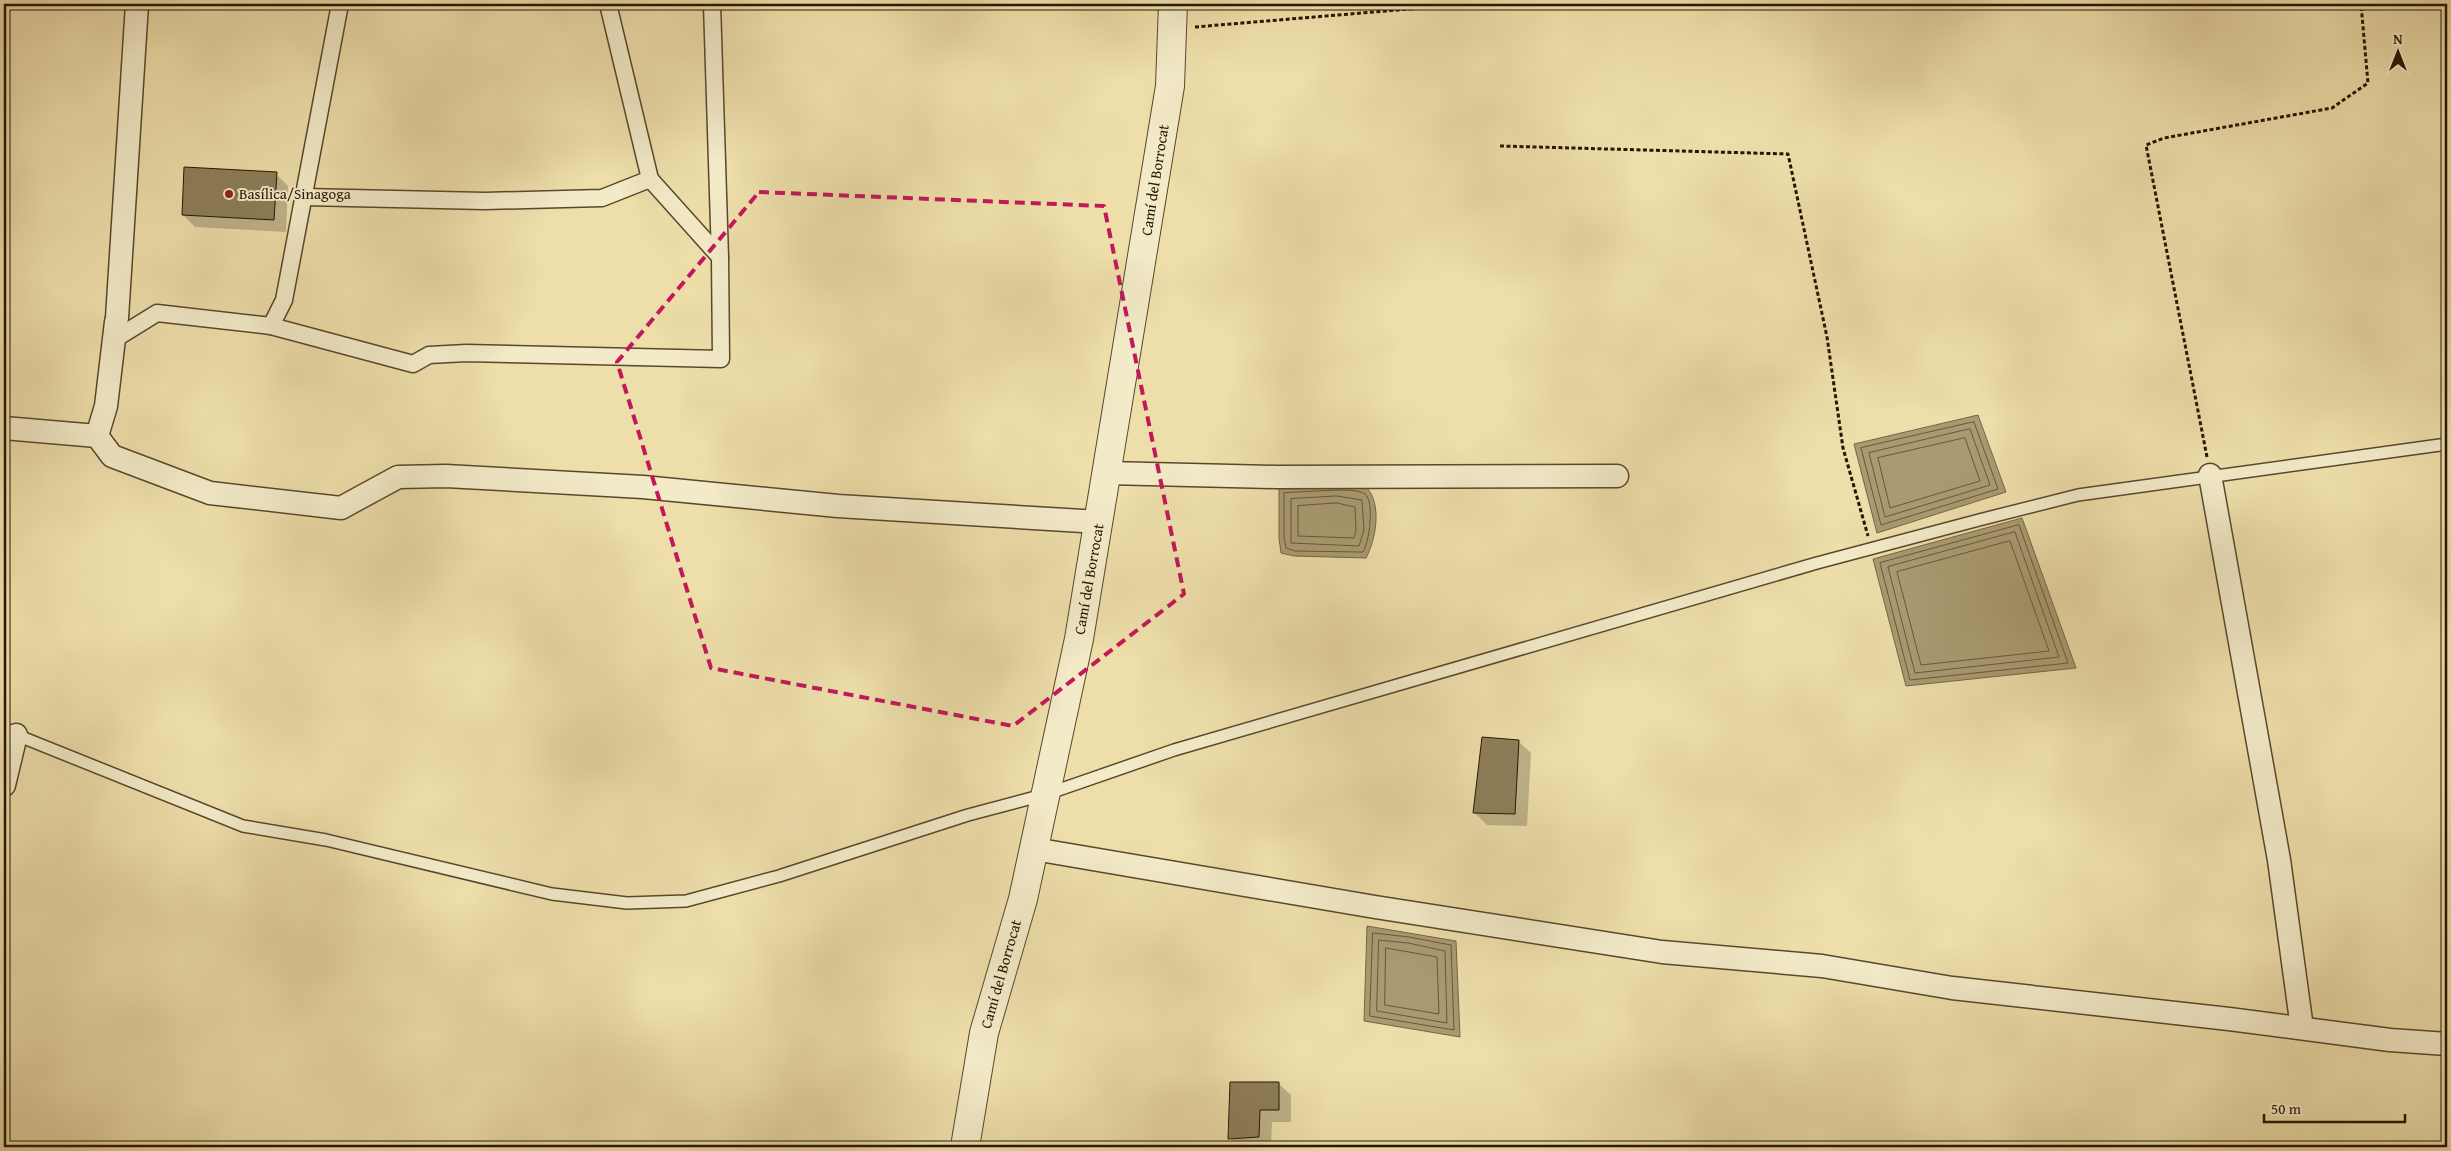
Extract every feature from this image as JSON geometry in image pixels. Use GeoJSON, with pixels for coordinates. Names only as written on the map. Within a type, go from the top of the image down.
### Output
{"type":"FeatureCollection","features":[{"type":"Feature","properties":{"kind":"street"},"geometry":{"type":"LineString","coordinates":[[97,436],[106,406],[116,326],[138,4]]}},
{"type":"Feature","properties":{"kind":"street"},"geometry":{"type":"LineString","coordinates":[[270,326],[284,300],[340,4]]}},
{"type":"Feature","properties":{"kind":"street"},"geometry":{"type":"LineString","coordinates":[[608,4],[650,179],[720,257]]}},
{"type":"Feature","properties":{"kind":"street"},"geometry":{"type":"LineString","coordinates":[[116,326],[157,313],[270,326],[413,364],[428,355],[466,353],[721,359],[720,257],[712,4]]}},
{"type":"Feature","properties":{"kind":"street","name":"Camí del Borrocat"},"geometry":{"type":"LineString","coordinates":[[965,1147],[984,1032],[1023,899],[1079,638],[1170,86],[1172,16]]}},
{"type":"Feature","properties":{"kind":"street"},"geometry":{"type":"LineString","coordinates":[[304,197],[485,201],[602,198],[650,179]]}},
{"type":"Feature","properties":{"kind":"street"},"geometry":{"type":"LineString","coordinates":[[4,428],[97,436],[112,456],[210,493],[341,508],[398,477],[446,476],[643,487],[838,506],[1099,522]]}},
{"type":"Feature","properties":{"kind":"street"},"geometry":{"type":"LineString","coordinates":[[1107,473],[1276,477],[1617,476]]}},
{"type":"Feature","properties":{"kind":"street"},"geometry":{"type":"LineString","coordinates":[[2210,475],[2278,860],[2302,1028]]}},
{"type":"Feature","properties":{"kind":"street"},"geometry":{"type":"LineString","coordinates":[[4,785],[10,732]]}},
{"type":"Feature","properties":{"kind":"street"},"geometry":{"type":"LineString","coordinates":[[1034,849],[1375,907],[1662,952],[1822,966],[1952,988],[2302,1028],[2390,1040],[2447,1044]]}},
{"type":"Feature","properties":{"kind":"lane"},"geometry":{"type":"LineString","coordinates":[[10,732],[244,826],[326,840],[552,894],[627,903],[686,901],[779,876],[968,815],[1047,794],[1174,750],[1872,548],[2078,495],[2210,475],[2447,444]]}},
{"type":"Feature","properties":{"kind":"path"},"geometry":{"type":"LineString","coordinates":[[1172,16],[1469,4]]}},
{"type":"Feature","properties":{"kind":"path"},"geometry":{"type":"LineString","coordinates":[[2210,475],[2146,145],[2164,138],[2332,108],[2368,83],[2361,4]]}},
{"type":"Feature","properties":{"kind":"path"},"geometry":{"type":"LineString","coordinates":[[1500,146],[1788,154],[1828,337],[1843,448],[1872,548]]}},
{"type":"Feature","properties":{"kind":"highlighted area"},"geometry":{"type":"Polygon","coordinates":[[[759,192],[1104,206],[1184,594],[1013,726],[711,668],[617,362],[759,192]]]}},
{"type":"Feature","properties":{"kind":"water"},"geometry":{"type":"Polygon","coordinates":[[[1978,415],[2006,492],[1877,533],[1854,444],[1978,415]]]}},
{"type":"Feature","properties":{"kind":"water"},"geometry":{"type":"Polygon","coordinates":[[[1338,485],[1367,488],[1372,495],[1375,503],[1376,522],[1370,550],[1366,558],[1294,556],[1281,553],[1279,538],[1279,488],[1338,485]]]}},
{"type":"Feature","properties":{"kind":"water"},"geometry":{"type":"Polygon","coordinates":[[[2022,518],[2076,668],[1906,686],[1873,559],[2022,518]]]}},
{"type":"Feature","properties":{"kind":"water"},"geometry":{"type":"Polygon","coordinates":[[[1367,926],[1456,941],[1460,1037],[1364,1021],[1367,926]]]}},
{"type":"Feature","properties":{"kind":"building","name":"Basílica/Sinagoga"},"geometry":{"type":"Polygon","coordinates":[[[184,167],[277,172],[274,220],[182,215],[184,167]]]}},
{"type":"Feature","properties":{"kind":"building"},"geometry":{"type":"Polygon","coordinates":[[[1482,737],[1519,740],[1515,814],[1473,813],[1482,737]]]}},
{"type":"Feature","properties":{"kind":"building"},"geometry":{"type":"Polygon","coordinates":[[[1230,1082],[1279,1082],[1279,1110],[1260,1110],[1259,1137],[1228,1139],[1230,1082]]]}},
{"type":"Feature","properties":{"kind":"place","name":"Basílica/Sinagoga"},"geometry":{"type":"Point","coordinates":[229,194]}}]}
